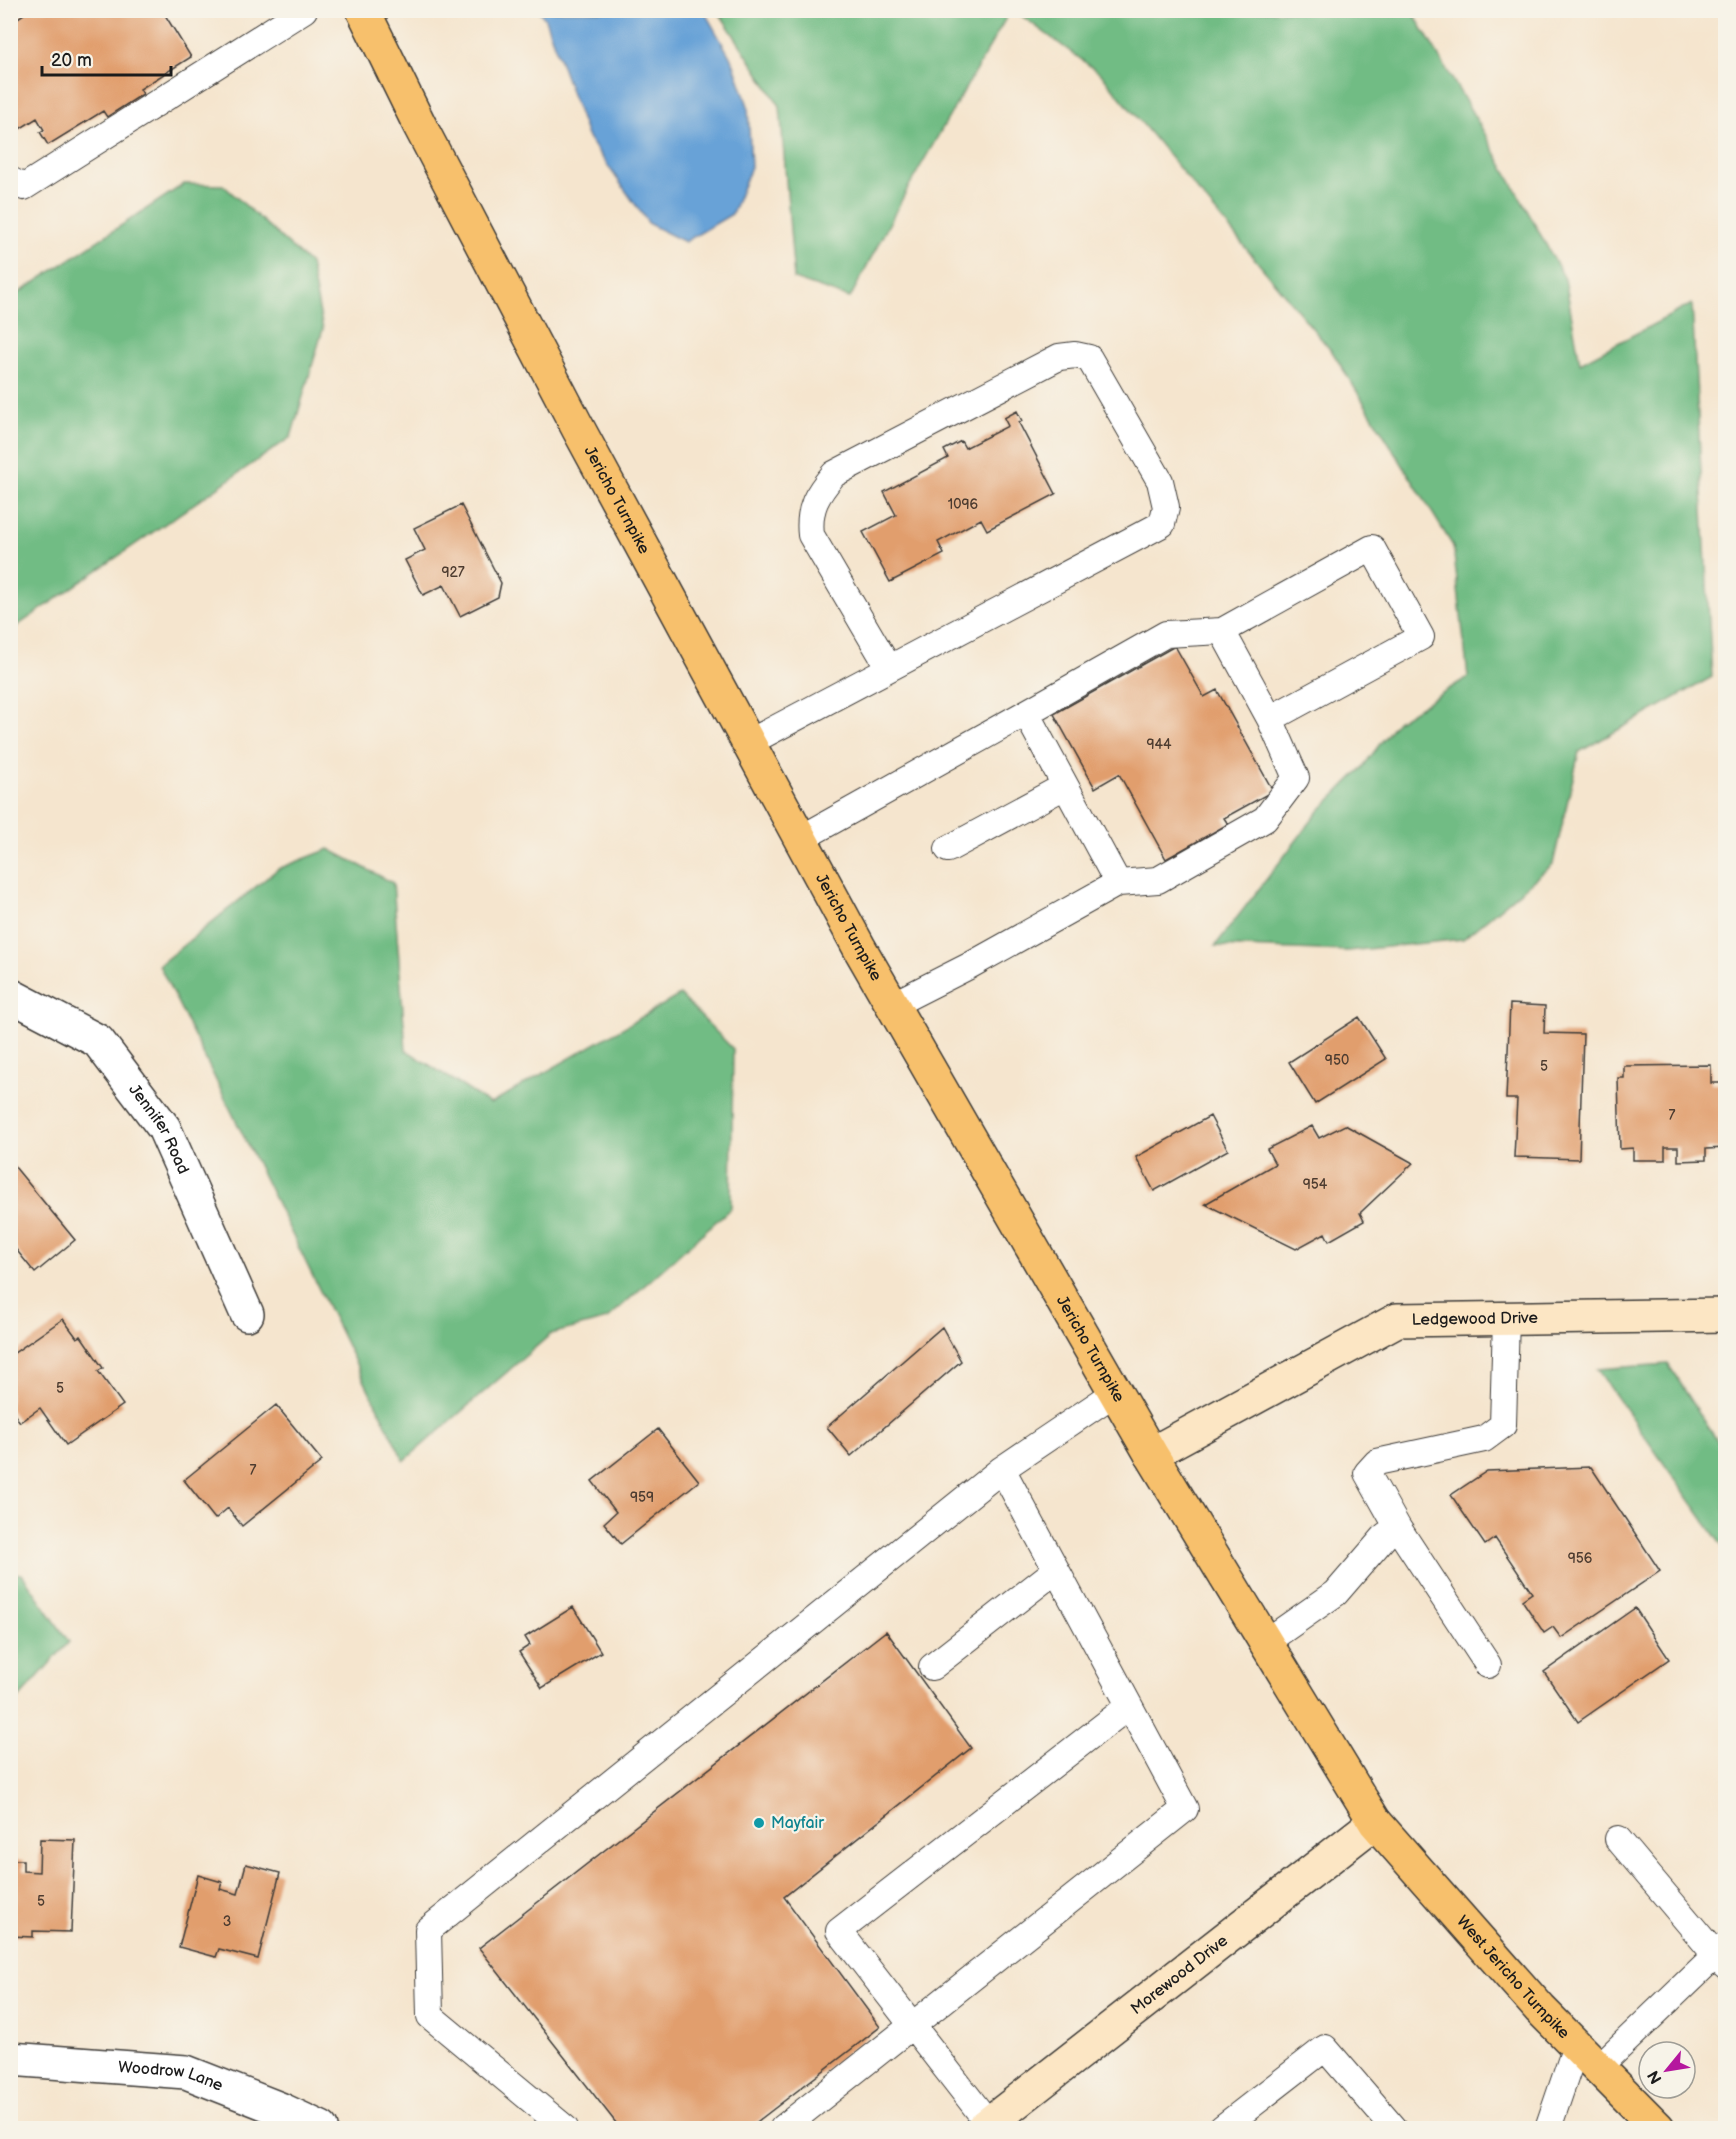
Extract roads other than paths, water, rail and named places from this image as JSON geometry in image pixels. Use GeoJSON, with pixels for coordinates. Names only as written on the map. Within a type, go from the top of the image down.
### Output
{"type":"FeatureCollection","features":[{"type":"Feature","properties":{"kind":"main road","name":"Jericho Turnpike"},"geometry":{"type":"LineString","coordinates":[[363,10],[420,126],[579,430],[892,1005],[1151,1454],[1375,1822]]}},
{"type":"Feature","properties":{"kind":"main road","name":"West Jericho Turnpike"},"geometry":{"type":"LineString","coordinates":[[1375,1822],[1532,2001],[1658,2128]]}},
{"type":"Feature","properties":{"kind":"street","name":"Jennifer Road"},"geometry":{"type":"LineString","coordinates":[[10,995],[98,1041],[164,1128],[247,1314]]}},
{"type":"Feature","properties":{"kind":"street","name":"Ledgewood Drive"},"geometry":{"type":"LineString","coordinates":[[1151,1454],[1397,1320],[1725,1315]]}},
{"type":"Feature","properties":{"kind":"street","name":"Morewood Drive"},"geometry":{"type":"LineString","coordinates":[[986,2126],[1375,1822]]}},
{"type":"Feature","properties":{"kind":"street","name":"Woodrow Lane"},"geometry":{"type":"LineString","coordinates":[[10,2059],[186,2072],[280,2109],[321,2128]]}},
{"type":"Feature","properties":{"kind":"lane"},"geometry":{"type":"LineString","coordinates":[[10,180],[24,187],[304,10]]}},
{"type":"Feature","properties":{"kind":"lane"},"geometry":{"type":"LineString","coordinates":[[748,743],[1161,524],[1166,507],[1160,481],[1089,358],[1075,355],[1059,357],[834,474],[823,487],[814,503],[809,519],[811,535],[889,668]]}},
{"type":"Feature","properties":{"kind":"lane"},"geometry":{"type":"LineString","coordinates":[[800,838],[1166,634],[1222,632],[1372,548],[1421,637],[1270,719]]}},
{"type":"Feature","properties":{"kind":"lane"},"geometry":{"type":"LineString","coordinates":[[892,1005],[969,966],[1118,883],[1158,880],[1265,819],[1296,778],[1270,719],[1222,632]]}},
{"type":"Feature","properties":{"kind":"lane"},"geometry":{"type":"LineString","coordinates":[[1026,713],[1118,883]]}},
{"type":"Feature","properties":{"kind":"lane"},"geometry":{"type":"LineString","coordinates":[[948,849],[1065,786]]}},
{"type":"Feature","properties":{"kind":"lane"},"geometry":{"type":"LineString","coordinates":[[1488,1665],[1398,1528],[1367,1473],[1377,1462],[1484,1439],[1503,1425],[1506,1318]]}},
{"type":"Feature","properties":{"kind":"lane"},"geometry":{"type":"LineString","coordinates":[[566,2128],[430,2016],[428,1930],[1002,1469],[1116,1392]]}},
{"type":"Feature","properties":{"kind":"lane"},"geometry":{"type":"LineString","coordinates":[[783,2128],[1185,1809],[1002,1469]]}},
{"type":"Feature","properties":{"kind":"lane"},"geometry":{"type":"LineString","coordinates":[[1266,1642],[1335,1593],[1386,1535],[1398,1528]]}},
{"type":"Feature","properties":{"kind":"lane"},"geometry":{"type":"LineString","coordinates":[[932,1667],[1056,1570]]}},
{"type":"Feature","properties":{"kind":"lane"},"geometry":{"type":"LineString","coordinates":[[986,2126],[839,1931],[1129,1706]]}},
{"type":"Feature","properties":{"kind":"lane"},"geometry":{"type":"LineString","coordinates":[[1548,2128],[1587,2057],[1722,1955],[1618,1839]]}},
{"type":"Feature","properties":{"kind":"lane"},"geometry":{"type":"LineString","coordinates":[[1228,2127],[1325,2048],[1394,2128]]}},
{"type":"Feature","properties":{"kind":"water"},"geometry":{"type":"Polygon","coordinates":[[[539,11],[704,11],[733,62],[748,106],[751,167],[732,214],[685,242],[649,224],[587,136],[545,19],[539,11]]]}},
{"type":"Feature","properties":{"kind":"place","name":"Mayfair"},"geometry":{"type":"Point","coordinates":[759,1823]}}]}
